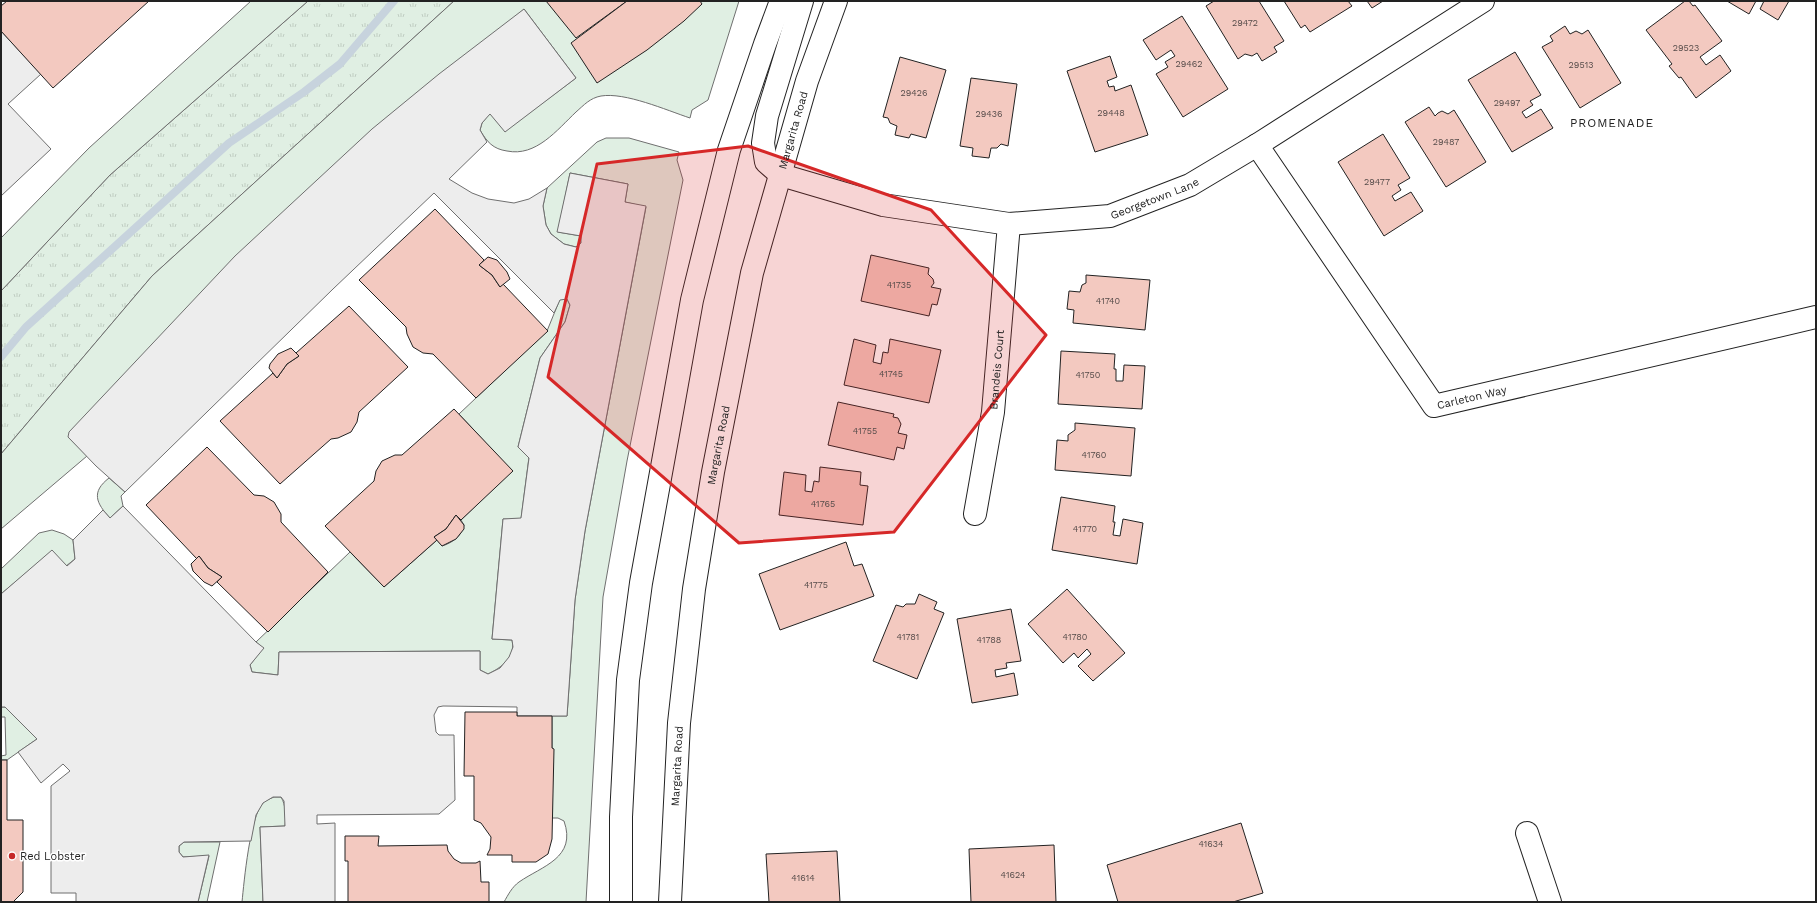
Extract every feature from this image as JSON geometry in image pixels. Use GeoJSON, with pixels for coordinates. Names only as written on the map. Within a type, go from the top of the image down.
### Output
{"type":"FeatureCollection","features":[{"type":"Feature","properties":{"kind":"main road"},"geometry":{"type":"LineString","coordinates":[[621,902],[620,817],[628,680],[641,583],[692,300],[729,150],[781,1]]}},
{"type":"Feature","properties":{"kind":"main road"},"geometry":{"type":"LineString","coordinates":[[780,175],[766,162],[763,143],[767,116],[802,1]]}},
{"type":"Feature","properties":{"kind":"main road","name":"Margarita Road"},"geometry":{"type":"LineString","coordinates":[[670,902],[679,723],[694,589],[713,472],[752,273],[807,81],[836,1]]}},
{"type":"Feature","properties":{"kind":"main road","name":"Georgetown Lane"},"geometry":{"type":"LineString","coordinates":[[780,175],[883,205],[1009,224],[1110,216],[1190,185],[1257,145],[1483,1]]}},
{"type":"Feature","properties":{"kind":"main road","name":"Carleton Way"},"geometry":{"type":"LineString","coordinates":[[1257,145],[1434,406],[1816,317]]}},
{"type":"Feature","properties":{"kind":"main road","name":"Brandeis Court"},"geometry":{"type":"LineString","coordinates":[[975,514],[993,412],[1009,224]]}},
{"type":"Feature","properties":{"kind":"main road"},"geometry":{"type":"LineString","coordinates":[[1527,833],[1550,902]]}},
{"type":"Feature","properties":{"kind":"highlighted area"},"geometry":{"type":"Polygon","coordinates":[[[748,146],[931,210],[1046,335],[894,532],[739,543],[548,377],[597,164],[748,146]]]}},
{"type":"Feature","properties":{"kind":"green space"},"geometry":{"type":"Polygon","coordinates":[[[251,1],[308,1],[110,175],[1,291],[1,238],[89,148],[251,1]]]}},
{"type":"Feature","properties":{"kind":"green space"},"geometry":{"type":"Polygon","coordinates":[[[308,1],[454,1],[152,276],[1,454],[1,291],[110,175],[308,1]]]}},
{"type":"Feature","properties":{"kind":"green space"},"geometry":{"type":"Polygon","coordinates":[[[454,1],[739,1],[708,100],[692,110],[690,118],[658,106],[633,99],[611,95],[601,96],[587,102],[553,134],[537,146],[518,152],[502,150],[494,147],[485,138],[480,130],[482,123],[490,113],[505,131],[576,78],[524,9],[68,437],[87,456],[1,529],[1,454],[152,276],[454,1]]]}},
{"type":"Feature","properties":{"kind":"green space"},"geometry":{"type":"Polygon","coordinates":[[[606,138],[629,138],[679,152],[677,160],[683,180],[627,461],[603,597],[586,902],[504,902],[510,891],[517,884],[555,859],[562,852],[566,844],[567,834],[564,821],[558,818],[552,818],[552,716],[567,716],[575,600],[585,531],[646,207],[625,202],[628,184],[570,173],[558,232],[581,236],[581,243],[576,247],[564,244],[551,234],[546,225],[543,206],[547,188],[597,142],[606,138]]]}},
{"type":"Feature","properties":{"kind":"green space"},"geometry":{"type":"Polygon","coordinates":[[[560,299],[567,299],[570,305],[565,322],[540,358],[518,447],[529,457],[521,519],[503,519],[492,639],[512,640],[513,646],[510,657],[498,669],[488,674],[480,670],[480,651],[279,652],[278,675],[252,672],[250,665],[263,648],[256,642],[350,552],[384,587],[437,540],[442,546],[453,541],[459,536],[464,525],[461,520],[512,471],[459,414],[547,331],[560,299]]]}},
{"type":"Feature","properties":{"kind":"green space"},"geometry":{"type":"Polygon","coordinates":[[[109,478],[125,492],[121,496],[123,506],[110,518],[101,507],[98,498],[100,488],[109,478]]]}},
{"type":"Feature","properties":{"kind":"green space"},"geometry":{"type":"Polygon","coordinates":[[[52,530],[64,534],[73,540],[75,559],[66,566],[52,551],[1,594],[1,569],[39,533],[52,530]]]}},
{"type":"Feature","properties":{"kind":"green space"},"geometry":{"type":"Polygon","coordinates":[[[1,707],[5,707],[37,739],[7,760],[1,760],[1,756],[6,755],[5,717],[1,717],[1,707]]]}},
{"type":"Feature","properties":{"kind":"green space"},"geometry":{"type":"Polygon","coordinates":[[[274,797],[281,797],[283,800],[286,819],[285,826],[260,827],[263,902],[242,902],[248,850],[258,810],[266,800],[274,797]]]}},
{"type":"Feature","properties":{"kind":"green space"},"geometry":{"type":"Polygon","coordinates":[[[184,842],[220,842],[207,902],[198,902],[209,856],[183,857],[179,852],[179,846],[184,842]]]}},
{"type":"Feature","properties":{"kind":"shaded area"},"geometry":{"type":"Polygon","coordinates":[[[524,9],[576,78],[505,132],[490,114],[482,123],[480,130],[487,142],[449,179],[472,193],[488,199],[514,203],[529,199],[547,188],[543,206],[546,225],[551,234],[564,244],[576,247],[581,243],[581,236],[557,232],[570,173],[628,184],[625,202],[646,206],[585,531],[575,600],[567,716],[517,716],[517,707],[438,707],[434,715],[436,732],[439,735],[454,735],[455,800],[439,814],[317,815],[317,824],[335,823],[335,902],[263,902],[260,827],[285,826],[284,801],[281,797],[273,797],[263,803],[256,815],[251,841],[184,842],[179,846],[179,852],[183,857],[209,855],[198,902],[76,902],[76,893],[51,893],[51,786],[70,771],[63,764],[41,783],[18,752],[37,739],[5,707],[1,707],[1,594],[52,550],[67,566],[75,559],[73,540],[103,510],[110,518],[123,506],[256,642],[264,648],[250,665],[252,672],[278,675],[279,652],[480,651],[480,670],[488,674],[500,668],[509,657],[513,647],[512,640],[492,639],[503,519],[521,518],[529,458],[518,447],[540,358],[565,322],[570,305],[567,299],[560,300],[554,313],[434,193],[333,289],[125,492],[96,466],[68,437],[69,432],[235,256],[372,129],[439,74],[524,9]]]}},
{"type":"Feature","properties":{"kind":"shaded area"},"geometry":{"type":"Polygon","coordinates":[[[1,31],[41,74],[8,104],[51,149],[1,196],[1,31]]]}},
{"type":"Feature","properties":{"kind":"building"},"geometry":{"type":"Polygon","coordinates":[[[7,1],[149,1],[53,88],[1,31],[1,6],[7,1]]]}},
{"type":"Feature","properties":{"kind":"building"},"geometry":{"type":"Polygon","coordinates":[[[546,1],[627,1],[576,38],[546,1]]]}},
{"type":"Feature","properties":{"kind":"building"},"geometry":{"type":"Polygon","coordinates":[[[627,1],[700,1],[702,4],[684,21],[647,50],[597,83],[571,43],[627,1]]]}},
{"type":"Feature","properties":{"kind":"building"},"geometry":{"type":"Polygon","coordinates":[[[1214,1],[1259,1],[1284,41],[1274,47],[1277,52],[1262,61],[1257,53],[1252,56],[1245,54],[1238,59],[1206,6],[1214,1]]]}},
{"type":"Feature","properties":{"kind":"building"},"geometry":{"type":"Polygon","coordinates":[[[1284,1],[1348,1],[1352,6],[1310,32],[1305,25],[1301,28],[1284,1]]]}},
{"type":"Feature","properties":{"kind":"building"},"geometry":{"type":"Polygon","coordinates":[[[1367,1],[1383,1],[1372,8],[1367,1]]]}},
{"type":"Feature","properties":{"kind":"building"},"geometry":{"type":"Polygon","coordinates":[[[1685,1],[1689,1],[1693,6],[1695,5],[1722,41],[1700,57],[1706,65],[1720,55],[1731,71],[1696,98],[1681,77],[1679,78],[1669,66],[1672,64],[1646,30],[1685,1]]]}},
{"type":"Feature","properties":{"kind":"building"},"geometry":{"type":"Polygon","coordinates":[[[1727,1],[1756,1],[1749,14],[1727,1]]]}},
{"type":"Feature","properties":{"kind":"building"},"geometry":{"type":"Polygon","coordinates":[[[1764,1],[1789,1],[1778,20],[1760,9],[1764,1]]]}},
{"type":"Feature","properties":{"kind":"building"},"geometry":{"type":"Polygon","coordinates":[[[1182,16],[1228,89],[1183,117],[1156,74],[1168,67],[1165,62],[1175,56],[1171,50],[1156,60],[1143,40],[1182,16]]]}},
{"type":"Feature","properties":{"kind":"building"},"geometry":{"type":"Polygon","coordinates":[[[1565,26],[1570,34],[1576,31],[1582,34],[1588,30],[1621,83],[1580,108],[1542,47],[1553,41],[1550,36],[1565,26]]]}},
{"type":"Feature","properties":{"kind":"building"},"geometry":{"type":"Polygon","coordinates":[[[1515,52],[1541,95],[1530,101],[1533,105],[1522,112],[1526,118],[1541,109],[1553,128],[1512,152],[1468,80],[1515,52]]]}},
{"type":"Feature","properties":{"kind":"building"},"geometry":{"type":"Polygon","coordinates":[[[1110,56],[1117,77],[1107,81],[1109,87],[1114,86],[1115,91],[1131,85],[1148,135],[1095,152],[1067,71],[1110,56]]]}},
{"type":"Feature","properties":{"kind":"building"},"geometry":{"type":"Polygon","coordinates":[[[900,57],[946,70],[926,138],[911,134],[909,138],[895,135],[897,126],[890,123],[888,118],[883,117],[900,57]]]}},
{"type":"Feature","properties":{"kind":"building"},"geometry":{"type":"Polygon","coordinates":[[[971,78],[1017,84],[1008,146],[1001,144],[997,148],[991,148],[989,158],[972,156],[973,148],[960,146],[971,78]]]}},
{"type":"Feature","properties":{"kind":"building"},"geometry":{"type":"Polygon","coordinates":[[[1429,107],[1435,116],[1442,111],[1448,114],[1454,110],[1486,162],[1446,187],[1405,122],[1429,107]]]}},
{"type":"Feature","properties":{"kind":"building"},"geometry":{"type":"Polygon","coordinates":[[[1383,134],[1410,178],[1398,185],[1401,190],[1392,196],[1395,201],[1411,192],[1423,211],[1384,236],[1338,162],[1383,134]]]}},
{"type":"Feature","properties":{"kind":"building"},"geometry":{"type":"Polygon","coordinates":[[[435,209],[484,260],[479,265],[492,275],[500,287],[503,284],[548,331],[476,398],[433,354],[423,353],[413,347],[407,334],[406,327],[359,280],[435,209]]]}},
{"type":"Feature","properties":{"kind":"building"},"geometry":{"type":"Polygon","coordinates":[[[871,255],[929,268],[928,274],[933,279],[934,283],[931,287],[941,289],[937,305],[932,304],[929,316],[861,301],[871,255]]]}},
{"type":"Feature","properties":{"kind":"building"},"geometry":{"type":"Polygon","coordinates":[[[488,257],[497,260],[507,272],[510,279],[500,287],[492,275],[479,265],[488,257]]]}},
{"type":"Feature","properties":{"kind":"building"},"geometry":{"type":"Polygon","coordinates":[[[1086,275],[1150,280],[1145,330],[1073,323],[1074,310],[1067,309],[1069,291],[1080,292],[1082,285],[1086,283],[1086,275]]]}},
{"type":"Feature","properties":{"kind":"building"},"geometry":{"type":"Polygon","coordinates":[[[349,306],[408,367],[359,412],[357,422],[351,432],[338,438],[331,439],[280,484],[220,421],[273,373],[277,378],[287,364],[299,356],[296,353],[349,306]]]}},
{"type":"Feature","properties":{"kind":"building"},"geometry":{"type":"Polygon","coordinates":[[[854,339],[876,345],[873,362],[881,364],[883,352],[888,353],[890,339],[941,350],[929,403],[844,385],[854,339]]]}},
{"type":"Feature","properties":{"kind":"building"},"geometry":{"type":"Polygon","coordinates":[[[291,348],[299,356],[287,364],[277,378],[269,368],[270,364],[278,354],[291,348]]]}},
{"type":"Feature","properties":{"kind":"building"},"geometry":{"type":"Polygon","coordinates":[[[1061,351],[1115,354],[1114,369],[1116,369],[1116,381],[1123,381],[1124,365],[1145,366],[1142,409],[1058,404],[1061,351]]]}},
{"type":"Feature","properties":{"kind":"building"},"geometry":{"type":"Polygon","coordinates":[[[838,402],[894,414],[893,417],[898,418],[901,424],[898,433],[907,435],[904,449],[897,447],[894,460],[828,445],[838,402]]]}},
{"type":"Feature","properties":{"kind":"building"},"geometry":{"type":"Polygon","coordinates":[[[454,409],[513,471],[461,520],[456,515],[446,529],[434,537],[437,540],[384,587],[325,526],[374,481],[376,471],[382,461],[395,455],[402,455],[454,409]]]}},
{"type":"Feature","properties":{"kind":"building"},"geometry":{"type":"Polygon","coordinates":[[[1075,423],[1135,428],[1131,476],[1055,470],[1057,440],[1068,441],[1068,435],[1075,430],[1075,423]]]}},
{"type":"Feature","properties":{"kind":"building"},"geometry":{"type":"Polygon","coordinates":[[[207,447],[254,495],[264,496],[274,502],[281,514],[281,522],[328,572],[268,632],[217,582],[222,577],[208,568],[199,556],[197,559],[146,505],[207,447]]]}},
{"type":"Feature","properties":{"kind":"building"},"geometry":{"type":"Polygon","coordinates":[[[820,467],[861,472],[860,485],[868,486],[863,525],[779,515],[784,472],[806,475],[805,491],[812,492],[814,481],[819,482],[820,467]]]}},
{"type":"Feature","properties":{"kind":"building"},"geometry":{"type":"Polygon","coordinates":[[[1061,497],[1115,506],[1113,535],[1120,536],[1123,519],[1143,523],[1137,564],[1052,550],[1061,497]]]}},
{"type":"Feature","properties":{"kind":"building"},"geometry":{"type":"Polygon","coordinates":[[[456,515],[464,525],[464,529],[456,539],[442,546],[434,537],[446,529],[456,515]]]}},
{"type":"Feature","properties":{"kind":"building"},"geometry":{"type":"Polygon","coordinates":[[[846,542],[854,566],[862,564],[874,596],[780,630],[759,574],[846,542]]]}},
{"type":"Feature","properties":{"kind":"building"},"geometry":{"type":"Polygon","coordinates":[[[199,556],[208,568],[222,577],[212,586],[204,582],[193,571],[191,564],[199,556]]]}},
{"type":"Feature","properties":{"kind":"building"},"geometry":{"type":"Polygon","coordinates":[[[1067,589],[1125,653],[1093,681],[1078,666],[1091,654],[1087,649],[1078,658],[1074,653],[1063,663],[1028,624],[1067,589]]]}},
{"type":"Feature","properties":{"kind":"building"},"geometry":{"type":"Polygon","coordinates":[[[919,594],[937,602],[934,609],[944,613],[917,679],[873,661],[896,605],[903,607],[906,604],[915,604],[919,594]]]}},
{"type":"Feature","properties":{"kind":"building"},"geometry":{"type":"Polygon","coordinates":[[[1011,609],[1021,661],[1006,663],[1007,668],[995,670],[996,677],[1014,673],[1018,695],[972,703],[957,619],[1011,609]]]}},
{"type":"Feature","properties":{"kind":"building"},"geometry":{"type":"Polygon","coordinates":[[[465,712],[517,712],[517,716],[552,716],[552,748],[554,749],[552,839],[548,854],[536,862],[512,862],[512,855],[487,855],[490,849],[491,837],[481,823],[474,820],[474,776],[464,776],[465,712]]]}},
{"type":"Feature","properties":{"kind":"building","name":"Red Lobster"},"geometry":{"type":"Polygon","coordinates":[[[1,760],[7,760],[7,820],[23,820],[23,892],[13,902],[1,902],[1,760]]]}},
{"type":"Feature","properties":{"kind":"building"},"geometry":{"type":"Polygon","coordinates":[[[1241,823],[1263,893],[1233,902],[1118,902],[1107,865],[1241,823]]]}},
{"type":"Feature","properties":{"kind":"building"},"geometry":{"type":"Polygon","coordinates":[[[345,836],[379,836],[378,846],[447,845],[448,851],[454,859],[461,863],[476,863],[480,861],[481,882],[489,882],[489,902],[348,902],[348,861],[345,861],[345,836]]]}},
{"type":"Feature","properties":{"kind":"building"},"geometry":{"type":"Polygon","coordinates":[[[1054,845],[1056,902],[971,902],[969,849],[1054,845]]]}},
{"type":"Feature","properties":{"kind":"building"},"geometry":{"type":"Polygon","coordinates":[[[837,851],[840,902],[769,902],[766,854],[837,851]]]}},
{"type":"Feature","properties":{"kind":"waterway"},"geometry":{"type":"LineString","coordinates":[[1,357],[26,327],[229,143],[304,92],[340,64],[394,1]]}},
{"type":"Feature","properties":{"kind":"place","name":"Red Lobster"},"geometry":{"type":"Point","coordinates":[12,856]}},
{"type":"Feature","properties":{"kind":"district","name":"PROMENADE"},"geometry":{"type":"Point","coordinates":[1612,123]}}]}
